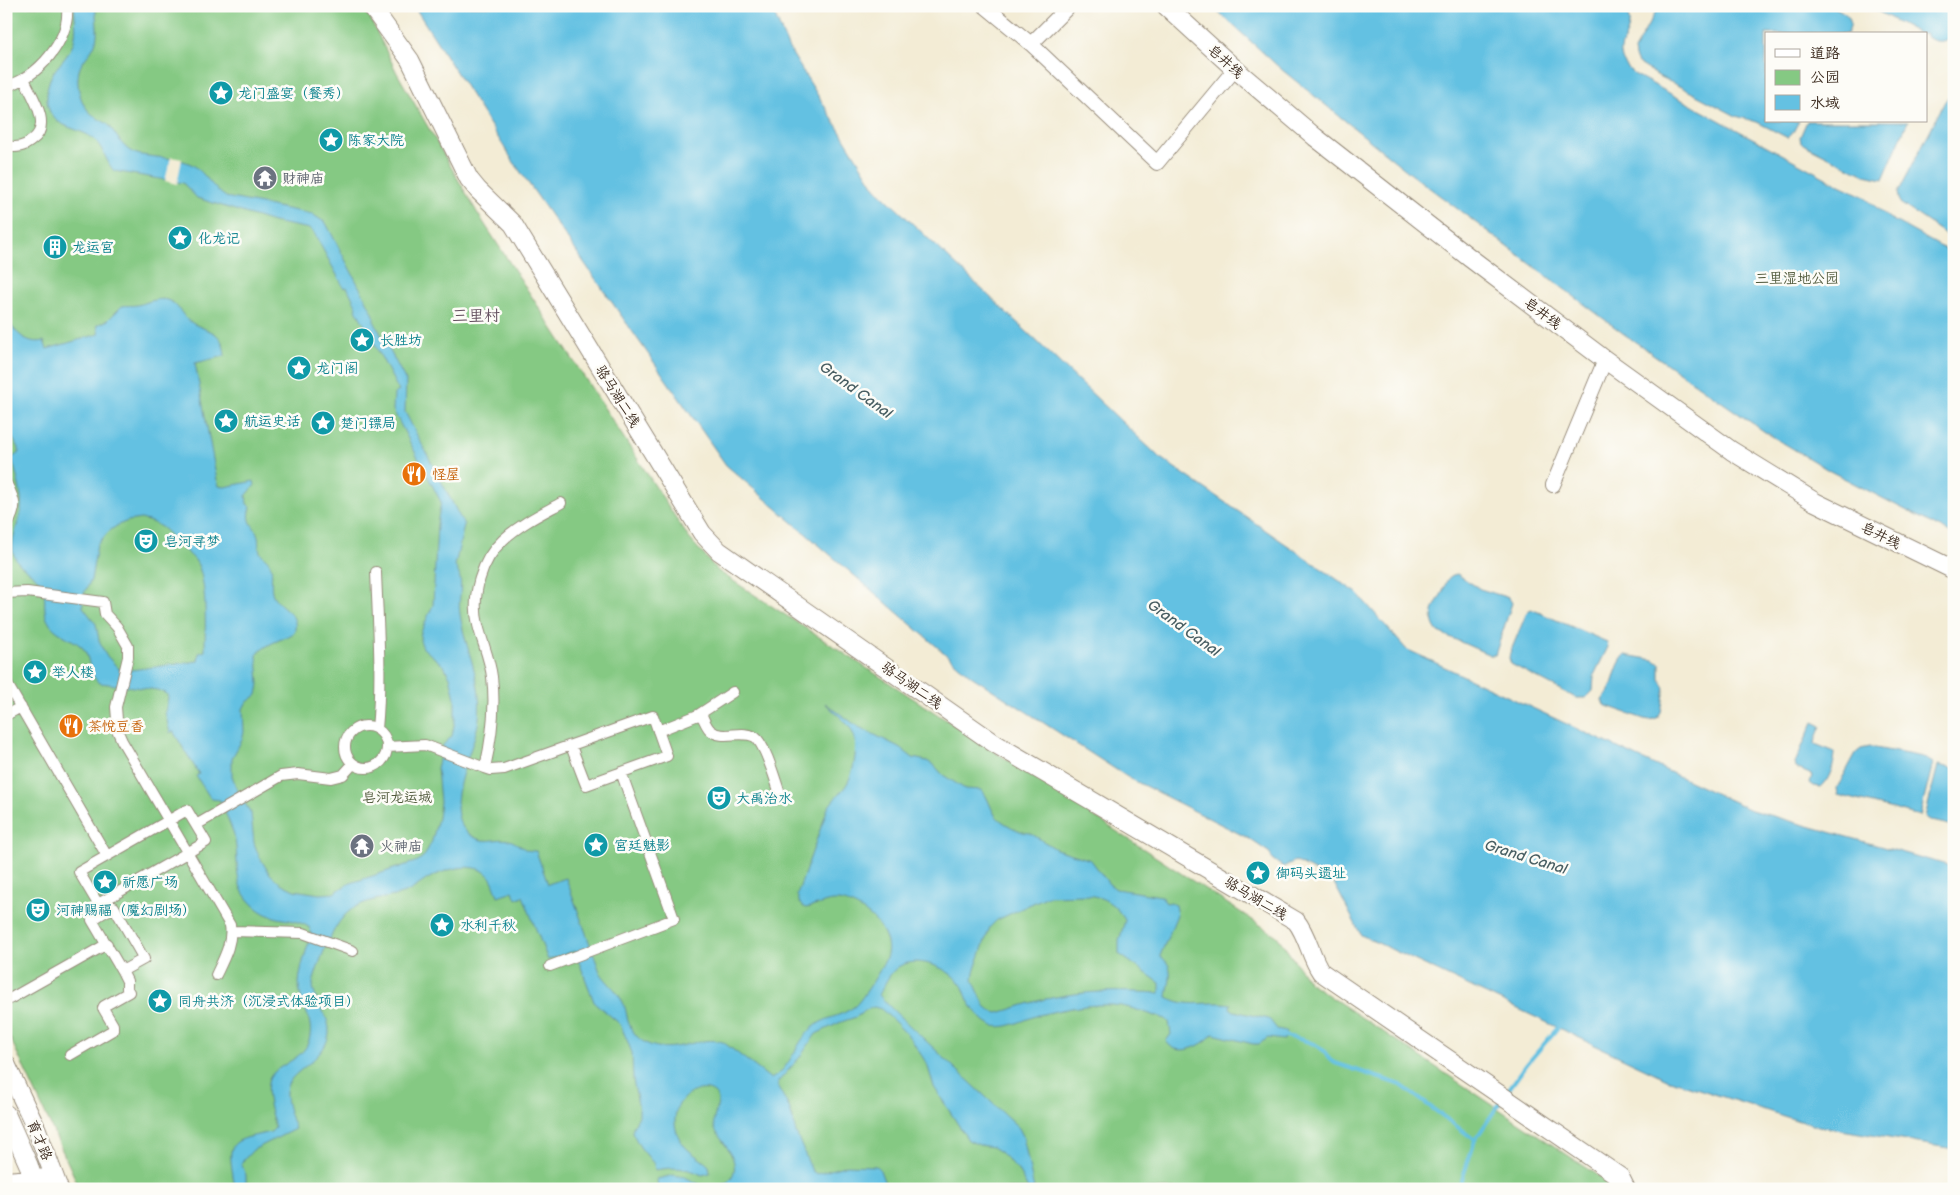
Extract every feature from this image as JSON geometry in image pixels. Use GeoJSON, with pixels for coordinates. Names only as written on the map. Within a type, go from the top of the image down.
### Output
{"type":"FeatureCollection","features":[{"type":"Feature","properties":{"kind":"street","name":"骆马湖二线"},"geometry":{"type":"LineString","coordinates":[[371,6],[410,60],[469,179],[513,224],[702,533],[719,551],[994,743],[1296,921],[1303,929],[1312,956],[1321,972],[1620,1178],[1626,1189]]}},
{"type":"Feature","properties":{"kind":"street"},"geometry":{"type":"LineString","coordinates":[[985,6],[1032,44],[1157,163],[1235,69]]}},
{"type":"Feature","properties":{"kind":"street"},"geometry":{"type":"LineString","coordinates":[[1032,44],[1069,6]]}},
{"type":"Feature","properties":{"kind":"street","name":"皂井线"},"geometry":{"type":"LineString","coordinates":[[1166,6],[1314,137],[1605,360],[1732,451],[1815,502],[1954,570]]}},
{"type":"Feature","properties":{"kind":"street"},"geometry":{"type":"LineString","coordinates":[[6,86],[24,79],[36,70],[52,52],[62,36],[68,18],[67,8]]}},
{"type":"Feature","properties":{"kind":"street"},"geometry":{"type":"LineString","coordinates":[[6,146],[14,148],[24,146],[37,137],[41,128],[41,117],[24,79]]}},
{"type":"Feature","properties":{"kind":"street"},"geometry":{"type":"LineString","coordinates":[[1553,485],[1605,360]]}},
{"type":"Feature","properties":{"kind":"street"},"geometry":{"type":"LineString","coordinates":[[6,483],[15,503],[15,510],[6,528]]}},
{"type":"Feature","properties":{"kind":"street"},"geometry":{"type":"LineString","coordinates":[[485,768],[493,731],[494,707],[492,676],[478,624],[476,606],[476,593],[480,576],[488,560],[502,541],[527,522],[561,503]]}},
{"type":"Feature","properties":{"kind":"street"},"geometry":{"type":"LineString","coordinates":[[376,572],[380,651],[380,702],[377,729]]}},
{"type":"Feature","properties":{"kind":"street"},"geometry":{"type":"LineString","coordinates":[[6,593],[27,592],[103,602],[105,614],[118,627],[128,646],[128,656],[116,707],[118,732],[226,918],[231,931],[228,947],[216,975]]}},
{"type":"Feature","properties":{"kind":"street"},"geometry":{"type":"LineString","coordinates":[[6,682],[107,856]]}},
{"type":"Feature","properties":{"kind":"street"},"geometry":{"type":"LineString","coordinates":[[658,731],[701,713],[733,692]]}},
{"type":"Feature","properties":{"kind":"street"},"geometry":{"type":"LineString","coordinates":[[6,716],[21,707]]}},
{"type":"Feature","properties":{"kind":"street"},"geometry":{"type":"LineString","coordinates":[[701,713],[709,729],[715,733],[746,734],[754,736],[758,740],[781,797]]}},
{"type":"Feature","properties":{"kind":"street"},"geometry":{"type":"LineString","coordinates":[[387,747],[425,745],[485,768],[504,769],[653,716],[667,756],[586,785],[571,746]]}},
{"type":"Feature","properties":{"kind":"street"},"geometry":{"type":"LineString","coordinates":[[363,726],[377,729],[383,734],[387,747],[383,760],[373,768],[359,768],[353,764],[345,753],[346,739],[356,728],[363,726]]}},
{"type":"Feature","properties":{"kind":"street"},"geometry":{"type":"LineString","coordinates":[[196,824],[268,781],[281,776],[298,774],[331,778],[343,775],[353,764]]}},
{"type":"Feature","properties":{"kind":"street"},"geometry":{"type":"LineString","coordinates":[[550,966],[674,919],[621,772]]}},
{"type":"Feature","properties":{"kind":"street"},"geometry":{"type":"LineString","coordinates":[[70,1055],[113,1030],[113,1026],[103,1008],[129,992],[127,980],[92,920],[100,909],[187,852],[206,842],[187,810],[79,872],[100,909]]}},
{"type":"Feature","properties":{"kind":"street"},"geometry":{"type":"LineString","coordinates":[[100,909],[114,907],[144,958],[122,971]]}},
{"type":"Feature","properties":{"kind":"street"},"geometry":{"type":"LineString","coordinates":[[231,931],[303,932],[352,951]]}},
{"type":"Feature","properties":{"kind":"street"},"geometry":{"type":"LineString","coordinates":[[6,1001],[107,944]]}},
{"type":"Feature","properties":{"kind":"street","name":"育才路"},"geometry":{"type":"LineString","coordinates":[[6,1064],[37,1130],[57,1183]]}},
{"type":"Feature","properties":{"kind":"street","name":"育才路"},"geometry":{"type":"LineString","coordinates":[[6,1114],[35,1184]]}},
{"type":"Feature","properties":{"kind":"street"},"geometry":{"type":"LineString","coordinates":[[6,1181],[35,1184],[57,1183]]}},
{"type":"Feature","properties":{"kind":"green space","name":"皂河龙运城"},"geometry":{"type":"Polygon","coordinates":[[[6,6],[364,6],[397,73],[478,214],[689,538],[718,571],[1277,936],[1310,983],[1608,1182],[1612,1189],[80,1189],[6,1029],[6,6]]]}},
{"type":"Feature","properties":{"kind":"water"},"geometry":{"type":"Polygon","coordinates":[[[74,6],[96,6],[96,41],[81,66],[78,77],[82,100],[91,114],[106,123],[125,147],[137,154],[188,162],[226,197],[312,214],[326,223],[406,381],[405,412],[464,525],[455,566],[461,584],[460,614],[462,627],[476,678],[480,704],[476,731],[461,780],[458,797],[457,812],[462,826],[477,839],[509,840],[525,849],[536,851],[548,884],[566,878],[600,972],[623,1002],[631,1028],[640,1039],[652,1046],[666,1048],[710,1040],[723,1042],[771,1079],[783,1069],[811,1029],[821,1022],[844,1013],[855,1006],[868,990],[882,966],[887,955],[888,946],[885,936],[880,927],[865,912],[847,903],[838,901],[805,908],[800,904],[797,895],[827,810],[848,782],[855,759],[855,739],[849,726],[825,703],[857,726],[899,747],[913,758],[927,761],[934,765],[943,775],[965,789],[982,790],[995,815],[1001,821],[1017,830],[1030,833],[1056,849],[1091,860],[1109,884],[1116,889],[1161,896],[1166,903],[1171,902],[1175,905],[1177,915],[1160,956],[1165,960],[1170,969],[1167,997],[1183,1003],[1231,1004],[1230,1008],[1234,1011],[1269,1019],[1277,1029],[1286,1031],[1284,1040],[1268,1038],[1259,1044],[1253,1044],[1213,1034],[1203,1043],[1190,1049],[1177,1049],[1166,1041],[1171,1034],[1169,1022],[1166,1019],[1128,1007],[1112,1005],[1070,1008],[1039,1015],[1009,1026],[991,1025],[978,1014],[961,985],[948,972],[923,963],[914,962],[906,964],[898,967],[892,973],[879,995],[1019,1128],[1023,1136],[1034,1189],[1028,1189],[1017,1169],[1000,1152],[992,1147],[979,1145],[968,1140],[934,1087],[927,1064],[911,1039],[881,1009],[874,1007],[816,1034],[800,1057],[778,1082],[778,1087],[790,1109],[796,1133],[812,1171],[817,1174],[847,1165],[876,1166],[880,1170],[887,1189],[716,1189],[729,1181],[734,1171],[733,1159],[714,1126],[717,1096],[708,1090],[693,1092],[678,1107],[675,1120],[678,1134],[684,1145],[709,1166],[710,1173],[702,1175],[679,1168],[655,1170],[654,1164],[640,1147],[632,1132],[639,1116],[639,1109],[633,1080],[632,1053],[620,1024],[594,1002],[575,951],[548,960],[523,896],[516,899],[513,891],[498,896],[492,880],[486,873],[469,867],[456,868],[425,880],[405,893],[359,905],[345,915],[335,929],[318,966],[313,983],[315,996],[329,1027],[326,1044],[314,1059],[293,1077],[286,1091],[287,1105],[295,1129],[253,1150],[241,1163],[246,1175],[246,1189],[235,1189],[231,1162],[233,1147],[237,1142],[271,1132],[275,1128],[267,1094],[270,1077],[274,1072],[299,1055],[308,1043],[310,1035],[309,1019],[299,991],[299,983],[311,934],[310,928],[298,922],[265,914],[250,902],[244,894],[238,878],[235,840],[230,825],[220,800],[211,799],[196,776],[199,774],[173,731],[170,733],[165,712],[167,694],[158,690],[100,683],[91,671],[87,656],[82,647],[58,632],[50,624],[45,610],[42,586],[37,578],[20,565],[14,556],[13,540],[21,510],[21,497],[12,458],[20,452],[6,425],[6,318],[22,336],[32,341],[44,341],[47,349],[99,334],[97,325],[108,320],[122,306],[137,305],[163,299],[177,306],[189,321],[213,332],[221,340],[225,356],[195,363],[217,480],[219,486],[224,487],[254,481],[255,485],[246,496],[247,504],[251,507],[249,517],[258,536],[260,552],[269,562],[271,568],[273,595],[295,621],[294,633],[265,647],[257,655],[259,684],[257,695],[246,703],[243,709],[244,732],[242,740],[232,758],[232,776],[240,796],[251,813],[254,843],[259,856],[269,873],[280,883],[294,890],[320,894],[334,893],[348,884],[418,861],[425,855],[432,841],[440,802],[437,768],[443,745],[452,736],[455,720],[455,698],[450,677],[444,666],[423,648],[420,640],[421,632],[433,605],[437,524],[441,502],[393,410],[394,394],[399,391],[356,309],[357,307],[347,287],[344,288],[310,229],[273,222],[197,198],[183,183],[114,171],[94,139],[65,126],[52,116],[47,99],[48,88],[53,73],[71,49],[74,41],[76,28],[74,6]],[[141,519],[118,525],[108,532],[97,545],[91,580],[82,597],[83,607],[96,624],[99,640],[105,654],[119,669],[131,670],[198,661],[199,653],[205,651],[204,590],[199,568],[195,560],[166,531],[158,525],[141,519]],[[1085,895],[1048,896],[997,920],[990,927],[973,980],[985,1006],[991,1011],[998,1013],[1065,995],[1092,992],[1160,993],[1160,983],[1119,954],[1119,941],[1125,920],[1121,914],[1113,905],[1103,899],[1085,895]]]}},
{"type":"Feature","properties":{"kind":"water","name":"Grand Canal"},"geometry":{"type":"Polygon","coordinates":[[[414,6],[771,6],[788,47],[875,188],[1159,457],[1357,593],[1406,649],[1751,810],[1954,867],[1954,1149],[1812,1125],[1667,1079],[1361,935],[1333,881],[1295,861],[1283,867],[1272,859],[1270,853],[1248,838],[1129,778],[971,676],[726,465],[515,164],[414,6]]]}},
{"type":"Feature","properties":{"kind":"water","name":"三里湿地公园"},"geometry":{"type":"Polygon","coordinates":[[[1212,6],[1608,6],[1627,13],[1628,29],[1621,49],[1621,56],[1625,65],[1634,74],[1837,184],[1863,196],[1889,218],[1954,254],[1954,535],[1830,471],[1765,432],[1624,334],[1411,174],[1281,69],[1212,6]]]}},
{"type":"Feature","properties":{"kind":"water"},"geometry":{"type":"Polygon","coordinates":[[[1659,6],[1832,6],[1845,13],[1850,20],[1848,32],[1765,32],[1765,122],[1798,122],[1788,138],[1757,122],[1736,116],[1660,77],[1638,63],[1634,50],[1659,6]]]}},
{"type":"Feature","properties":{"kind":"water"},"geometry":{"type":"Polygon","coordinates":[[[1868,6],[1954,6],[1954,35],[1947,40],[1934,40],[1928,38],[1928,32],[1916,32],[1868,6]]]}},
{"type":"Feature","properties":{"kind":"water"},"geometry":{"type":"Polygon","coordinates":[[[1954,90],[1954,240],[1900,203],[1898,193],[1945,101],[1954,90]]]}},
{"type":"Feature","properties":{"kind":"water"},"geometry":{"type":"Polygon","coordinates":[[[1807,122],[1908,122],[1883,179],[1865,175],[1801,143],[1800,137],[1807,122]]]}},
{"type":"Feature","properties":{"kind":"water"},"geometry":{"type":"Polygon","coordinates":[[[1457,574],[1480,589],[1509,598],[1512,603],[1495,655],[1490,655],[1438,632],[1435,627],[1432,618],[1434,609],[1448,579],[1457,574]]]}},
{"type":"Feature","properties":{"kind":"water"},"geometry":{"type":"Polygon","coordinates":[[[1531,609],[1607,642],[1608,647],[1594,675],[1593,691],[1586,698],[1576,698],[1511,664],[1510,653],[1527,612],[1531,609]]]}},
{"type":"Feature","properties":{"kind":"water"},"geometry":{"type":"Polygon","coordinates":[[[1625,655],[1654,660],[1660,664],[1660,679],[1665,688],[1661,712],[1657,718],[1644,719],[1604,705],[1602,700],[1607,695],[1618,665],[1625,655]]]}},
{"type":"Feature","properties":{"kind":"water"},"geometry":{"type":"Polygon","coordinates":[[[1813,722],[1821,726],[1815,744],[1835,752],[1827,781],[1821,787],[1810,783],[1812,775],[1796,768],[1795,763],[1813,722]]]}},
{"type":"Feature","properties":{"kind":"water"},"geometry":{"type":"Polygon","coordinates":[[[1870,747],[1923,757],[1933,763],[1920,816],[1838,795],[1837,788],[1856,753],[1861,749],[1870,747]]]}},
{"type":"Feature","properties":{"kind":"water"},"geometry":{"type":"Polygon","coordinates":[[[1938,765],[1954,769],[1954,826],[1932,821],[1925,817],[1938,765]]]}},
{"type":"Feature","properties":{"kind":"water"},"geometry":{"type":"Polygon","coordinates":[[[674,1175],[685,1177],[709,1189],[658,1189],[657,1179],[674,1175]]]}},
{"type":"Feature","properties":{"kind":"pier"},"geometry":{"type":"Polygon","coordinates":[[[171,157],[182,159],[177,184],[165,181],[171,157]]]}},
{"type":"Feature","properties":{"kind":"waterway"},"geometry":{"type":"LineString","coordinates":[[1506,1093],[1527,1064],[1561,1024]]}},
{"type":"Feature","properties":{"kind":"waterway"},"geometry":{"type":"LineString","coordinates":[[1285,1036],[1316,1045],[1335,1063],[1401,1085],[1475,1140],[1501,1101]]}},
{"type":"Feature","properties":{"kind":"waterway"},"geometry":{"type":"LineString","coordinates":[[1459,1189],[1475,1140]]}},
{"type":"Feature","properties":{"kind":"place","name":"龙门盛宴（餐秀）"},"geometry":{"type":"Point","coordinates":[221,93]}},
{"type":"Feature","properties":{"kind":"place","name":"陈家大院"},"geometry":{"type":"Point","coordinates":[331,140]}},
{"type":"Feature","properties":{"kind":"place","name":"财神庙"},"geometry":{"type":"Point","coordinates":[265,178]}},
{"type":"Feature","properties":{"kind":"place","name":"化龙记"},"geometry":{"type":"Point","coordinates":[180,238]}},
{"type":"Feature","properties":{"kind":"place","name":"龙运宫"},"geometry":{"type":"Point","coordinates":[55,247]}},
{"type":"Feature","properties":{"kind":"place","name":"长胜坊"},"geometry":{"type":"Point","coordinates":[362,340]}},
{"type":"Feature","properties":{"kind":"place","name":"龙门阁"},"geometry":{"type":"Point","coordinates":[299,368]}},
{"type":"Feature","properties":{"kind":"place","name":"航运史话"},"geometry":{"type":"Point","coordinates":[226,421]}},
{"type":"Feature","properties":{"kind":"place","name":"楚门镖局"},"geometry":{"type":"Point","coordinates":[323,423]}},
{"type":"Feature","properties":{"kind":"place","name":"怪屋"},"geometry":{"type":"Point","coordinates":[414,474]}},
{"type":"Feature","properties":{"kind":"place","name":"皂河寻梦"},"geometry":{"type":"Point","coordinates":[146,541]}},
{"type":"Feature","properties":{"kind":"place","name":"举人楼"},"geometry":{"type":"Point","coordinates":[35,672]}},
{"type":"Feature","properties":{"kind":"place","name":"茶悦豆香"},"geometry":{"type":"Point","coordinates":[71,726]}},
{"type":"Feature","properties":{"kind":"place","name":"大禹治水"},"geometry":{"type":"Point","coordinates":[719,798]}},
{"type":"Feature","properties":{"kind":"place","name":"宫廷魅影"},"geometry":{"type":"Point","coordinates":[596,845]}},
{"type":"Feature","properties":{"kind":"place","name":"火神庙"},"geometry":{"type":"Point","coordinates":[362,846]}},
{"type":"Feature","properties":{"kind":"place","name":"御码头遗址"},"geometry":{"type":"Point","coordinates":[1258,873]}},
{"type":"Feature","properties":{"kind":"place","name":"祈愿广场"},"geometry":{"type":"Point","coordinates":[105,882]}},
{"type":"Feature","properties":{"kind":"place","name":"河神赐福（魔幻剧场）"},"geometry":{"type":"Point","coordinates":[38,910]}},
{"type":"Feature","properties":{"kind":"place","name":"水利千秋"},"geometry":{"type":"Point","coordinates":[442,925]}},
{"type":"Feature","properties":{"kind":"place","name":"同舟共济（沉浸式体验项目）"},"geometry":{"type":"Point","coordinates":[160,1001]}},
{"type":"Feature","properties":{"kind":"district","name":"三里村"},"geometry":{"type":"Point","coordinates":[476,315]}}]}
